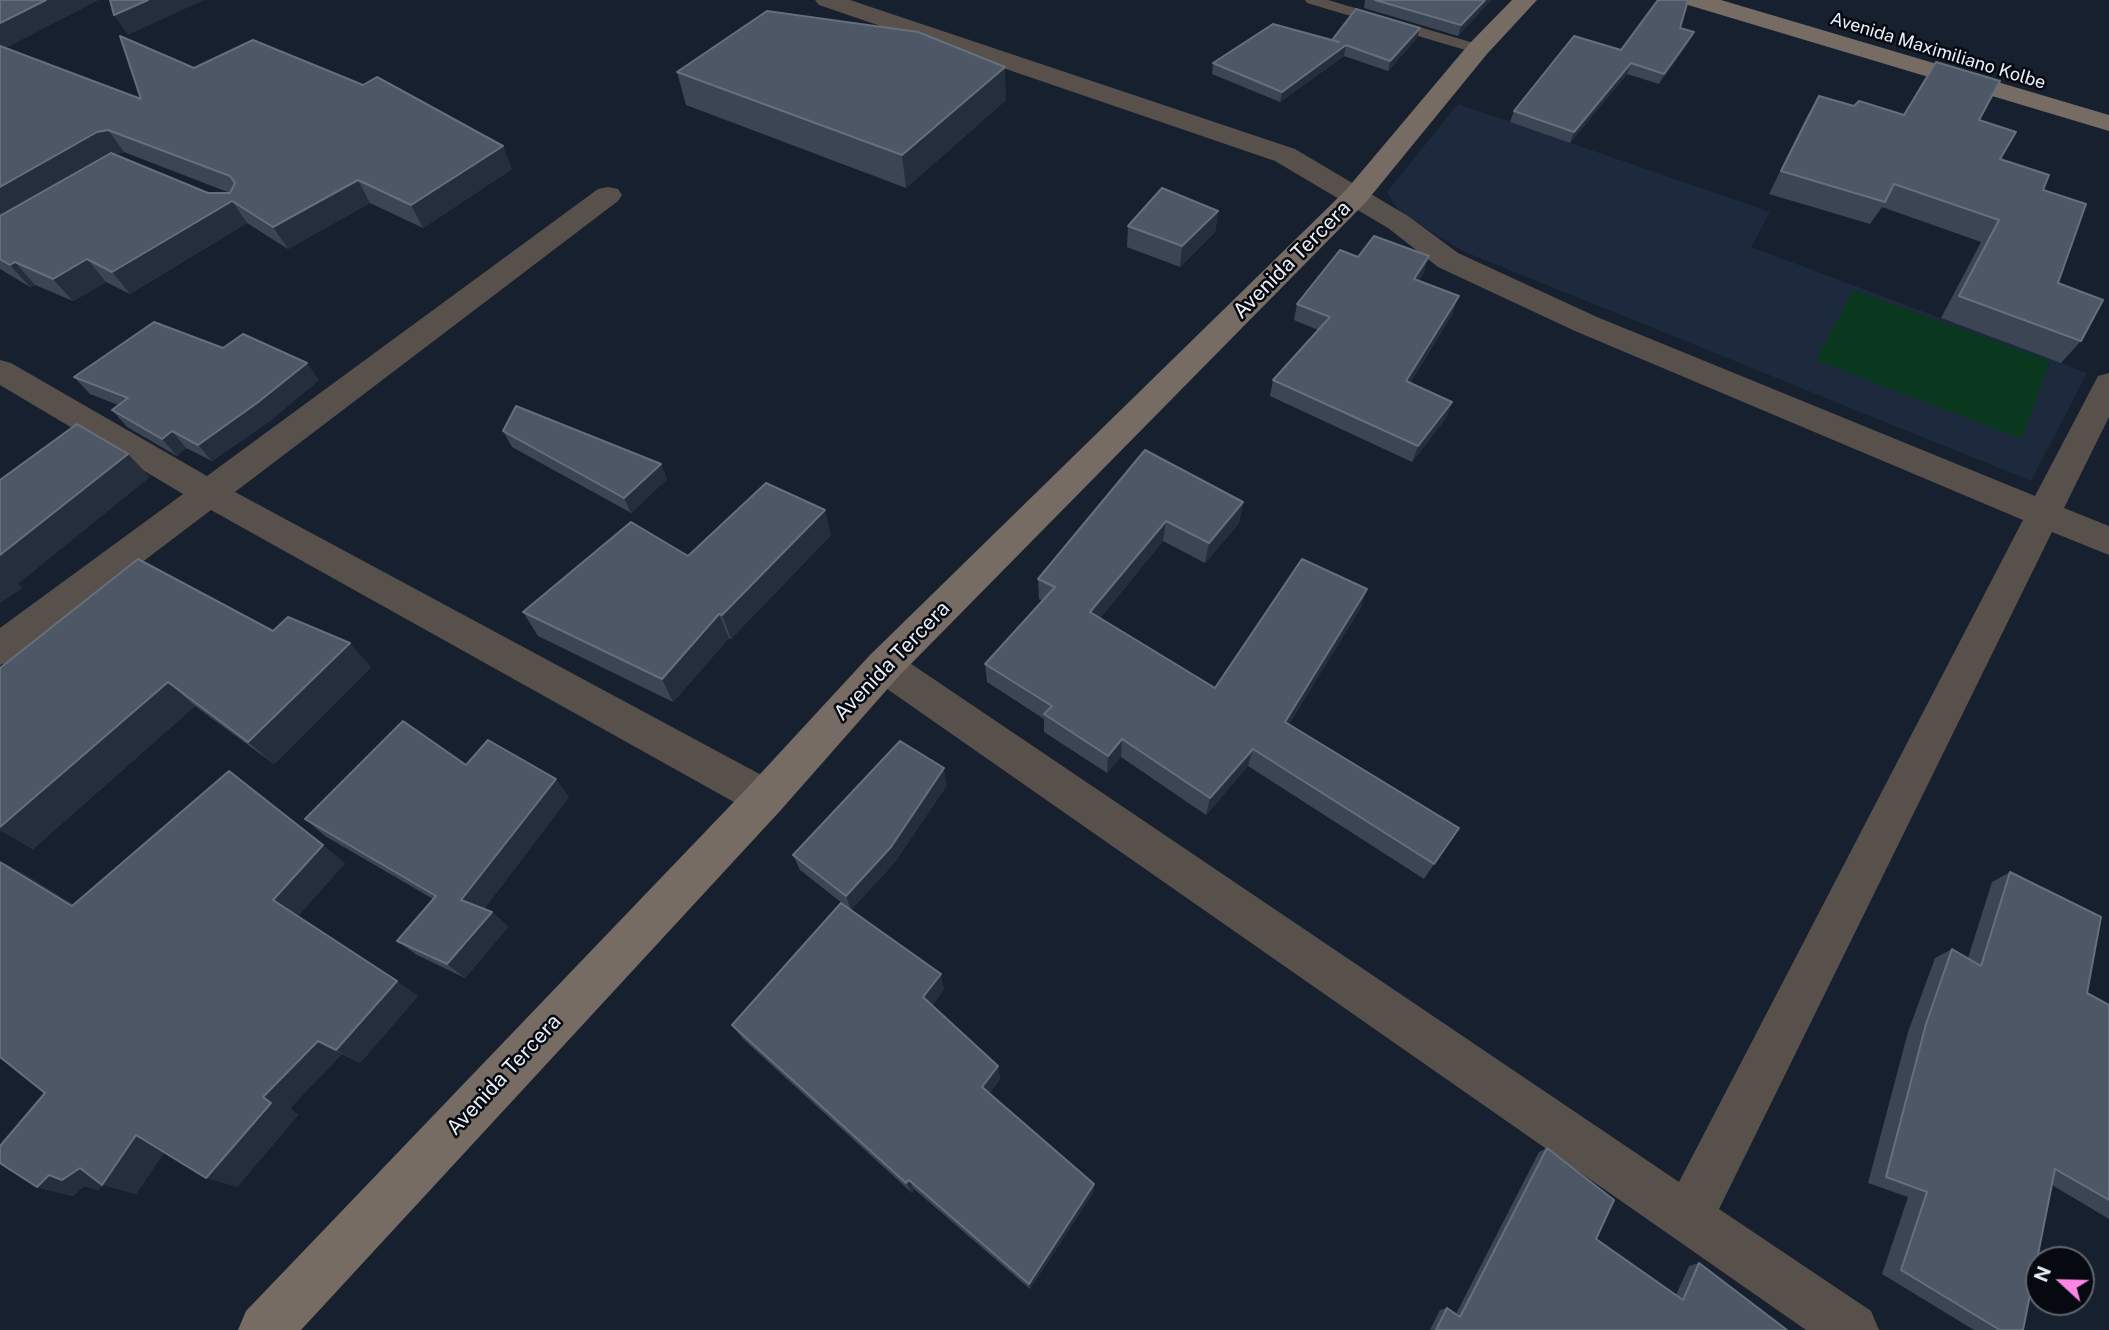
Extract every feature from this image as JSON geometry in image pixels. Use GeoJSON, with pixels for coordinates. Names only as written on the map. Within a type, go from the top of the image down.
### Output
{"type":"FeatureCollection","features":[{"type":"Feature","properties":{"kind":"street"},"geometry":{"type":"LineString","coordinates":[[827,0],[1284,155],[1398,222],[1448,260],[1535,301],[2109,541]]}},
{"type":"Feature","properties":{"kind":"street","name":"Avenida Tercera"},"geometry":{"type":"LineString","coordinates":[[265,1330],[765,798],[884,666],[1356,196],[1478,50],[1525,0]]}},
{"type":"Feature","properties":{"kind":"street","name":"Avenida Maximiliano Kolbe"},"geometry":{"type":"LineString","coordinates":[[1696,0],[2109,123]]}},
{"type":"Feature","properties":{"kind":"street","name":"Avenida Maximiliano Kolbe"},"geometry":{"type":"LineString","coordinates":[[1768,0],[2109,102]]}},
{"type":"Feature","properties":{"kind":"street"},"geometry":{"type":"LineString","coordinates":[[0,649],[608,195]]}},
{"type":"Feature","properties":{"kind":"street"},"geometry":{"type":"LineString","coordinates":[[0,371],[209,493],[765,798]]}},
{"type":"Feature","properties":{"kind":"street"},"geometry":{"type":"LineString","coordinates":[[1688,1217],[2109,384]]}},
{"type":"Feature","properties":{"kind":"street"},"geometry":{"type":"LineString","coordinates":[[884,666],[1852,1330]]}},
{"type":"Feature","properties":{"kind":"lane"},"geometry":{"type":"LineString","coordinates":[[1312,0],[1478,50]]}},
{"type":"Feature","properties":{"kind":"shaded area"},"geometry":{"type":"Polygon","coordinates":[[[1458,104],[1770,212],[1751,247],[2087,373],[2031,481],[1463,251],[1399,212],[1387,192],[1458,104]]]}},
{"type":"Feature","properties":{"kind":"green space"},"geometry":{"type":"Polygon","coordinates":[[[1853,290],[2050,361],[2021,439],[1816,360],[1853,290]]]}},
{"type":"Feature","properties":{"kind":"building"},"geometry":{"type":"Polygon","coordinates":[[[0,0],[46,0],[0,23],[0,0]]]}},
{"type":"Feature","properties":{"kind":"building"},"geometry":{"type":"Polygon","coordinates":[[[110,0],[148,0],[114,15],[110,0]]]}},
{"type":"Feature","properties":{"kind":"building"},"geometry":{"type":"Polygon","coordinates":[[[1375,0],[1485,0],[1461,25],[1375,0]]]}},
{"type":"Feature","properties":{"kind":"building"},"geometry":{"type":"Polygon","coordinates":[[[1658,0],[1688,0],[1680,28],[1694,32],[1664,74],[1631,63],[1574,132],[1514,111],[1574,36],[1621,50],[1658,0]]]}},
{"type":"Feature","properties":{"kind":"building"},"geometry":{"type":"Polygon","coordinates":[[[1356,9],[1420,28],[1390,61],[1346,45],[1282,92],[1213,63],[1273,24],[1339,42],[1332,40],[1356,9]]]}},
{"type":"Feature","properties":{"kind":"building"},"geometry":{"type":"Polygon","coordinates":[[[767,11],[918,32],[1005,67],[902,155],[677,72],[767,11]]]}},
{"type":"Feature","properties":{"kind":"building"},"geometry":{"type":"Polygon","coordinates":[[[120,36],[194,68],[253,40],[363,85],[377,77],[503,146],[411,205],[358,180],[273,227],[232,201],[112,272],[87,259],[53,279],[15,262],[10,265],[0,259],[0,216],[111,153],[208,193],[230,193],[235,183],[230,176],[108,130],[97,132],[0,187],[0,46],[141,99],[120,36]]]}},
{"type":"Feature","properties":{"kind":"building"},"geometry":{"type":"Polygon","coordinates":[[[1936,62],[2000,81],[1979,120],[2016,132],[2000,159],[2049,175],[2043,190],[2086,204],[2058,283],[2103,300],[2081,341],[1959,296],[1999,220],[1894,184],[1885,202],[1781,171],[1819,96],[1854,106],[1859,101],[1904,115],[1936,62]]]}},
{"type":"Feature","properties":{"kind":"building"},"geometry":{"type":"Polygon","coordinates":[[[1162,188],[1218,211],[1182,246],[1128,226],[1162,188]]]}},
{"type":"Feature","properties":{"kind":"building"},"geometry":{"type":"Polygon","coordinates":[[[1374,236],[1429,256],[1414,279],[1459,296],[1406,381],[1452,402],[1418,446],[1273,380],[1330,317],[1297,304],[1340,250],[1358,257],[1374,236]]]}},
{"type":"Feature","properties":{"kind":"building"},"geometry":{"type":"Polygon","coordinates":[[[154,322],[223,348],[243,334],[307,363],[198,445],[172,431],[162,439],[112,410],[128,398],[74,377],[154,322]]]}},
{"type":"Feature","properties":{"kind":"building"},"geometry":{"type":"Polygon","coordinates":[[[516,406],[661,464],[624,498],[503,431],[516,406]]]}},
{"type":"Feature","properties":{"kind":"building"},"geometry":{"type":"Polygon","coordinates":[[[77,424],[128,454],[0,555],[0,480],[77,424]]]}},
{"type":"Feature","properties":{"kind":"building"},"geometry":{"type":"Polygon","coordinates":[[[1145,450],[1243,502],[1209,543],[1166,521],[1090,612],[1215,688],[1302,559],[1367,589],[1285,722],[1459,828],[1434,864],[1253,749],[1210,798],[1122,739],[1108,756],[1044,714],[1052,706],[985,664],[1055,587],[1038,579],[1145,450]]]}},
{"type":"Feature","properties":{"kind":"building"},"geometry":{"type":"Polygon","coordinates":[[[766,483],[825,510],[722,615],[719,614],[662,679],[523,612],[631,522],[688,556],[766,483]]]}},
{"type":"Feature","properties":{"kind":"building"},"geometry":{"type":"Polygon","coordinates":[[[138,559],[273,631],[288,617],[350,643],[248,742],[168,682],[0,827],[0,668],[138,559]]]}},
{"type":"Feature","properties":{"kind":"building"},"geometry":{"type":"Polygon","coordinates":[[[403,721],[466,765],[488,740],[556,779],[461,900],[492,912],[447,964],[397,941],[436,896],[305,819],[403,721]]]}},
{"type":"Feature","properties":{"kind":"building"},"geometry":{"type":"Polygon","coordinates":[[[900,741],[944,768],[891,847],[846,896],[793,855],[900,741]]]}},
{"type":"Feature","properties":{"kind":"building"},"geometry":{"type":"Polygon","coordinates":[[[229,771],[323,845],[273,900],[397,981],[336,1050],[318,1041],[263,1097],[271,1103],[206,1178],[136,1135],[102,1185],[80,1168],[62,1180],[49,1175],[37,1187],[0,1163],[0,1146],[45,1093],[0,1057],[0,862],[72,906],[229,771]]]}},
{"type":"Feature","properties":{"kind":"building"},"geometry":{"type":"Polygon","coordinates":[[[2010,872],[2101,917],[2087,993],[2109,1005],[2109,1200],[2055,1169],[2040,1246],[2025,1246],[2026,1316],[2023,1330],[2000,1330],[1901,1270],[1927,1192],[1886,1177],[1926,1024],[1952,949],[1981,966],[2010,872]]]}},
{"type":"Feature","properties":{"kind":"building"},"geometry":{"type":"Polygon","coordinates":[[[841,903],[941,974],[923,997],[998,1066],[982,1087],[1094,1184],[1029,1284],[909,1180],[906,1183],[732,1025],[841,903]]]}},
{"type":"Feature","properties":{"kind":"building"},"geometry":{"type":"Polygon","coordinates":[[[1547,1148],[1614,1200],[1596,1239],[1683,1300],[1699,1263],[1787,1330],[1436,1330],[1447,1308],[1460,1317],[1547,1148]]]}}]}
